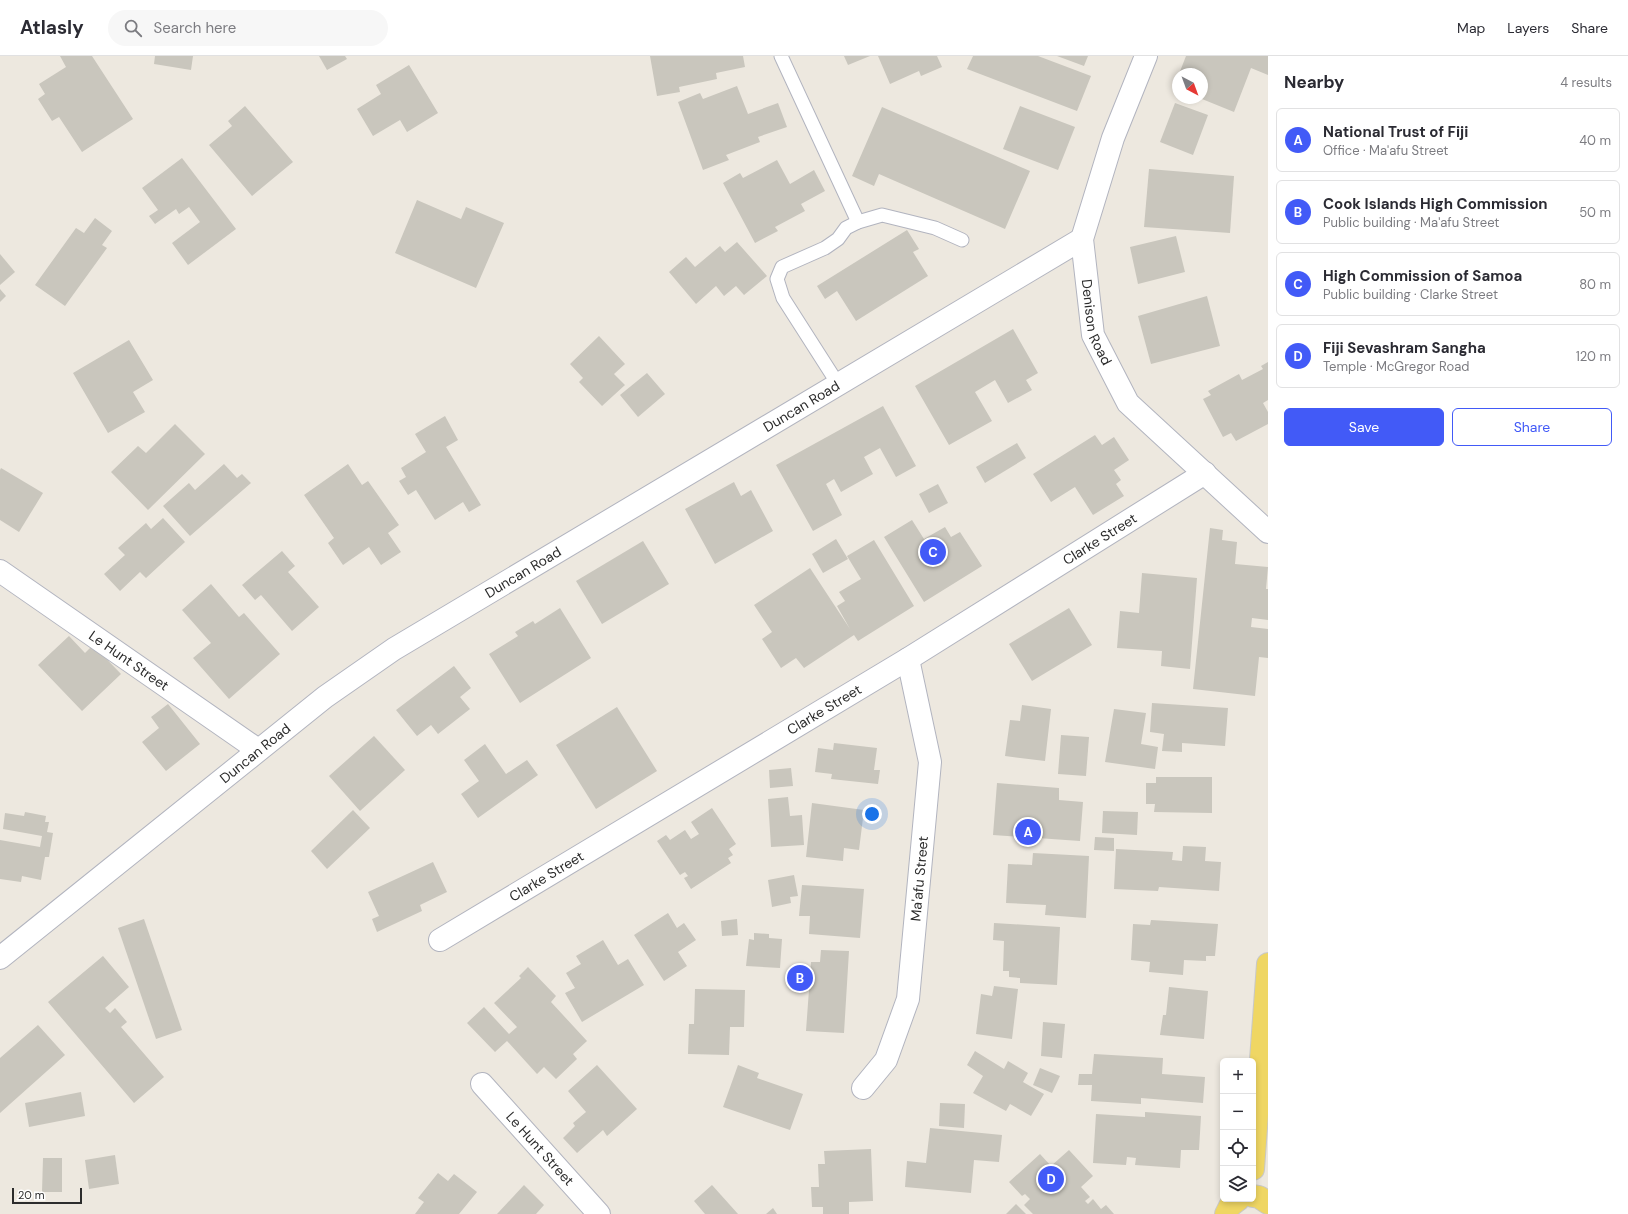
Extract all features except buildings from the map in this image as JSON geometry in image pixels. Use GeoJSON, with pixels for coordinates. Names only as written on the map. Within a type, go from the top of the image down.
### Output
{"type":"FeatureCollection","features":[{"type":"Feature","properties":{"kind":"main road","name":"Denison Road"},"geometry":{"type":"LineString","coordinates":[[1146,56],[1113,138],[1082,239],[1093,335],[1128,403],[1268,532]]}},
{"type":"Feature","properties":{"kind":"main road","name":"Duncan Road"},"geometry":{"type":"LineString","coordinates":[[0,958],[325,697],[394,650],[1082,239]]}},
{"type":"Feature","properties":{"kind":"main road","name":"Clarke Street"},"geometry":{"type":"LineString","coordinates":[[440,940],[908,659],[1205,473]]}},
{"type":"Feature","properties":{"kind":"main road","name":"Le Hunt Street"},"geometry":{"type":"LineString","coordinates":[[0,571],[258,750]]}},
{"type":"Feature","properties":{"kind":"main road","name":"Ma'afu Street"},"geometry":{"type":"LineString","coordinates":[[863,1088],[886,1060],[908,999],[930,762],[908,659]]}},
{"type":"Feature","properties":{"kind":"main road"},"geometry":{"type":"LineString","coordinates":[[1253,1166],[1268,964]]}},
{"type":"Feature","properties":{"kind":"main road","name":"Le Hunt Street"},"geometry":{"type":"LineString","coordinates":[[482,1084],[599,1214]]}},
{"type":"Feature","properties":{"kind":"main road"},"geometry":{"type":"LineString","coordinates":[[1256,1196],[1268,1203]]}},
{"type":"Feature","properties":{"kind":"main road"},"geometry":{"type":"LineString","coordinates":[[1226,1214],[1230,1206],[1235,1202]]}},
{"type":"Feature","properties":{"kind":"lane"},"geometry":{"type":"LineString","coordinates":[[781,56],[858,222]]}},
{"type":"Feature","properties":{"kind":"lane"},"geometry":{"type":"LineString","coordinates":[[838,384],[783,298],[777,279],[782,267],[825,248],[838,239],[846,228],[858,222],[882,215],[935,228],[962,240]]}},
{"type":"Feature","properties":{"kind":"place","name":"High Commission of Samoa"},"geometry":{"type":"Point","coordinates":[933,552]}},
{"type":"Feature","properties":{"kind":"place","name":"National Trust of Fiji"},"geometry":{"type":"Point","coordinates":[1028,832]}},
{"type":"Feature","properties":{"kind":"place","name":"Cook Islands High Commission"},"geometry":{"type":"Point","coordinates":[800,978]}},
{"type":"Feature","properties":{"kind":"place","name":"Fiji Sevashram Sangha"},"geometry":{"type":"Point","coordinates":[1051,1179]}}]}
